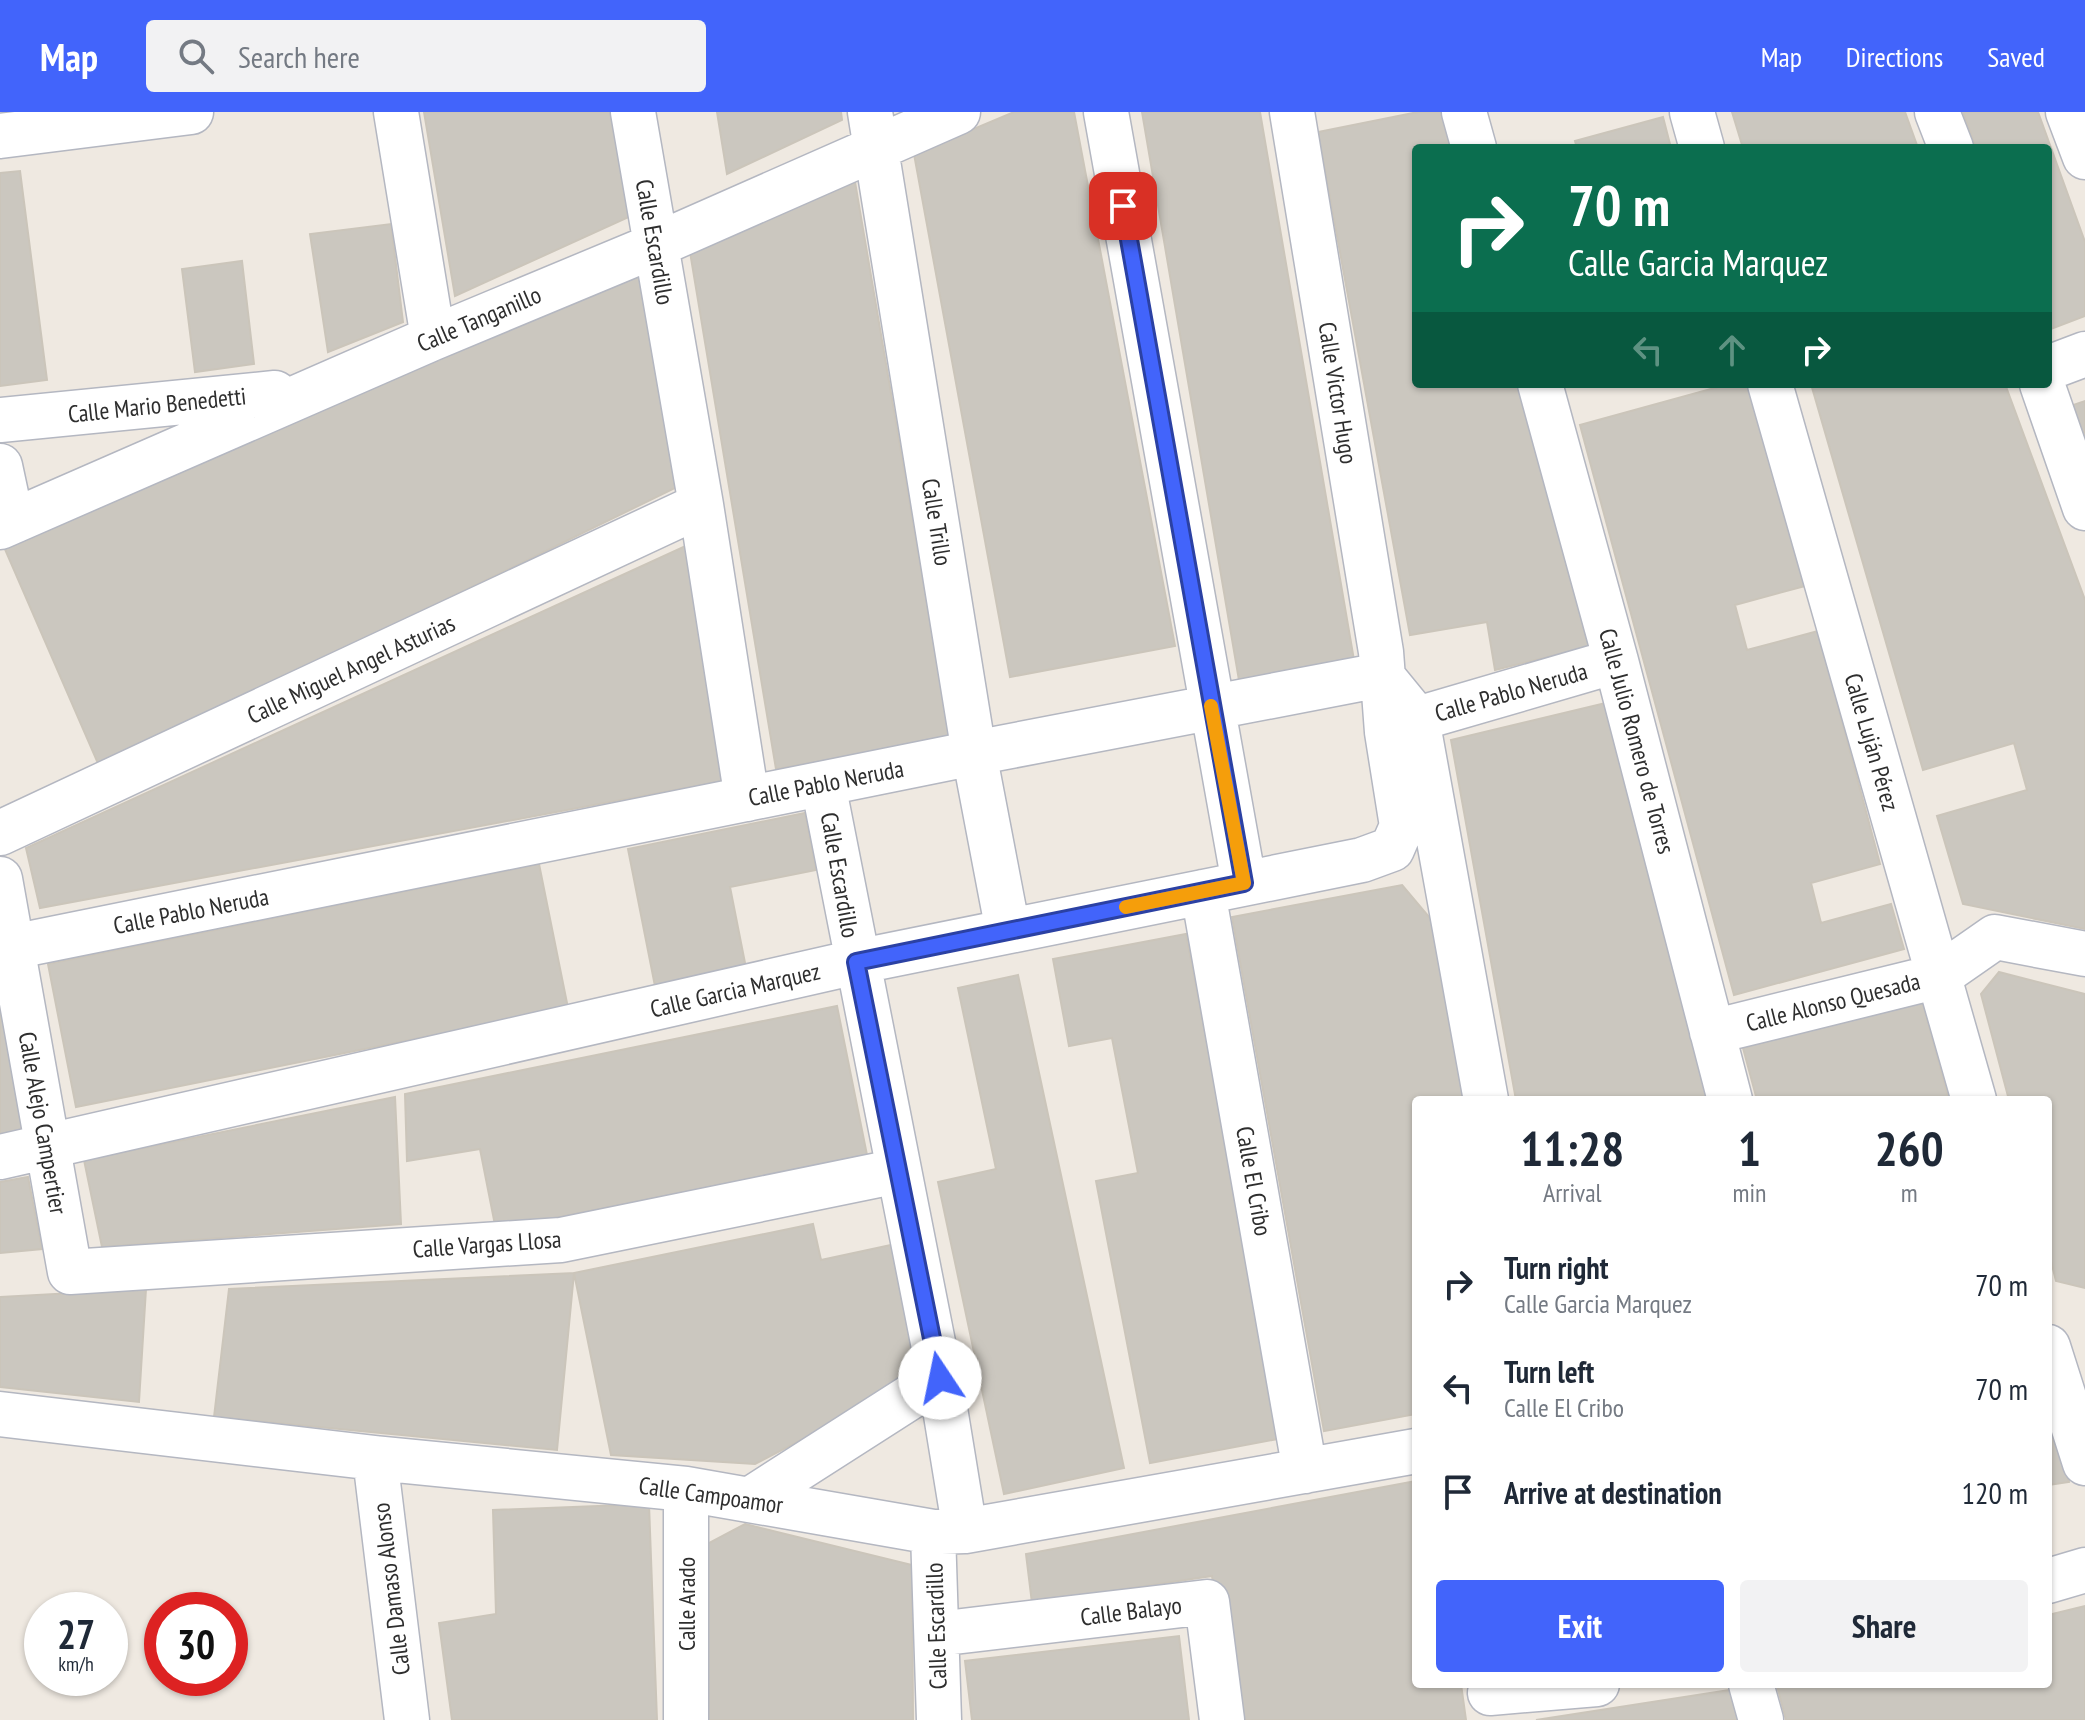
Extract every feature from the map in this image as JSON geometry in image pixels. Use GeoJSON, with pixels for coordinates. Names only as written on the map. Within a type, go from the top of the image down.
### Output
{"type":"FeatureCollection","features":[{"type":"Feature","properties":{"kind":"street"},"geometry":{"type":"LineString","coordinates":[[0,136],[191,112]]}},
{"type":"Feature","properties":{"kind":"street"},"geometry":{"type":"LineString","coordinates":[[396,112],[433,338]]}},
{"type":"Feature","properties":{"kind":"street","name":"Calle Escardillo"},"geometry":{"type":"LineString","coordinates":[[633,112],[701,505],[747,799]]}},
{"type":"Feature","properties":{"kind":"street","name":"Calle Tanganillo"},"geometry":{"type":"LineString","coordinates":[[6,524],[433,338],[654,246],[873,130],[958,112]]}},
{"type":"Feature","properties":{"kind":"street","name":"Calle El Cribo"},"geometry":{"type":"LineString","coordinates":[[1106,112],[1211,707],[1224,887],[1305,1471]]}},
{"type":"Feature","properties":{"kind":"street","name":"Calle Victor Hugo"},"geometry":{"type":"LineString","coordinates":[[1292,112],[1381,652],[1381,675]]}},
{"type":"Feature","properties":{"kind":"street"},"geometry":{"type":"LineString","coordinates":[[1464,112],[1473,144]]}},
{"type":"Feature","properties":{"kind":"street"},"geometry":{"type":"LineString","coordinates":[[1692,112],[1701,144]]}},
{"type":"Feature","properties":{"kind":"street"},"geometry":{"type":"LineString","coordinates":[[1937,112],[1949,144]]}},
{"type":"Feature","properties":{"kind":"street"},"geometry":{"type":"LineString","coordinates":[[2068,112],[2085,157]]}},
{"type":"Feature","properties":{"kind":"street","name":"Calle Trillo"},"geometry":{"type":"LineString","coordinates":[[873,130],[974,753],[1008,931]]}},
{"type":"Feature","properties":{"kind":"street"},"geometry":{"type":"LineString","coordinates":[[2052,366],[2085,354]]}},
{"type":"Feature","properties":{"kind":"street","name":"Calle Julio Romero de Torres"},"geometry":{"type":"LineString","coordinates":[[1541,388],[1729,1096]]}},
{"type":"Feature","properties":{"kind":"street","name":"Calle Luján Pérez"},"geometry":{"type":"LineString","coordinates":[[1771,388],[1973,1096]]}},
{"type":"Feature","properties":{"kind":"street"},"geometry":{"type":"LineString","coordinates":[[2043,388],[2085,508]]}},
{"type":"Feature","properties":{"kind":"street","name":"Calle Mario Benedetti"},"geometry":{"type":"LineString","coordinates":[[0,420],[313,390]]}},
{"type":"Feature","properties":{"kind":"street"},"geometry":{"type":"LineString","coordinates":[[0,466],[6,524]]}},
{"type":"Feature","properties":{"kind":"street","name":"Calle Miguel Angel Asturias"},"geometry":{"type":"LineString","coordinates":[[0,833],[701,505]]}},
{"type":"Feature","properties":{"kind":"street","name":"Calle Pablo Neruda"},"geometry":{"type":"LineString","coordinates":[[12,947],[974,753],[1381,675],[1417,719],[1616,661]]}},
{"type":"Feature","properties":{"kind":"street","name":"Calle Garcia Marquez"},"geometry":{"type":"LineString","coordinates":[[0,1157],[856,962],[1362,860],[1392,849],[1402,826],[1381,675]]}},
{"type":"Feature","properties":{"kind":"street"},"geometry":{"type":"LineString","coordinates":[[1417,719],[1485,1096]]}},
{"type":"Feature","properties":{"kind":"street","name":"Calle Escardillo"},"geometry":{"type":"LineString","coordinates":[[823,784],[940,1378],[949,1532],[937,1634],[939,1720]]}},
{"type":"Feature","properties":{"kind":"street","name":"Calle Alejo Campertier"},"geometry":{"type":"LineString","coordinates":[[0,879],[70,1272]]}},
{"type":"Feature","properties":{"kind":"street","name":"Calle Alonso Quesada"},"geometry":{"type":"LineString","coordinates":[[1712,1032],[1939,976],[1995,937],[2085,954]]}},
{"type":"Feature","properties":{"kind":"street","name":"Calle Vargas Llosa"},"geometry":{"type":"LineString","coordinates":[[70,1272],[561,1240],[898,1171]]}},
{"type":"Feature","properties":{"kind":"street"},"geometry":{"type":"LineString","coordinates":[[2060,1363],[2085,1463]]}},
{"type":"Feature","properties":{"kind":"street"},"geometry":{"type":"LineString","coordinates":[[751,1499],[940,1378]]}},
{"type":"Feature","properties":{"kind":"street","name":"Calle Campoamor"},"geometry":{"type":"LineString","coordinates":[[0,1414],[375,1458],[686,1489],[949,1532],[1412,1452]]}},
{"type":"Feature","properties":{"kind":"street","name":"Calle Damaso Alonso"},"geometry":{"type":"LineString","coordinates":[[375,1458],[407,1720]]}},
{"type":"Feature","properties":{"kind":"street","name":"Calle Arado"},"geometry":{"type":"LineString","coordinates":[[686,1489],[686,1720]]}},
{"type":"Feature","properties":{"kind":"street"},"geometry":{"type":"LineString","coordinates":[[2052,1580],[2085,1570]]}},
{"type":"Feature","properties":{"kind":"street","name":"Calle Balayo"},"geometry":{"type":"LineString","coordinates":[[937,1634],[1207,1602],[1222,1720]]}},
{"type":"Feature","properties":{"kind":"street"},"geometry":{"type":"LineString","coordinates":[[1491,1699],[1569,1688]]}},
{"type":"Feature","properties":{"kind":"street"},"geometry":{"type":"LineString","coordinates":[[1752,1688],[1761,1720]]}},
{"type":"Feature","properties":{"kind":"building"},"geometry":{"type":"Polygon","coordinates":[[[424,112],[613,112],[631,216],[455,296],[424,112]]]}},
{"type":"Feature","properties":{"kind":"building"},"geometry":{"type":"Polygon","coordinates":[[[717,112],[841,112],[842,120],[727,174],[717,112]]]}},
{"type":"Feature","properties":{"kind":"building"},"geometry":{"type":"Polygon","coordinates":[[[1014,112],[1074,112],[1175,646],[1010,677],[914,154],[1014,112]]]}},
{"type":"Feature","properties":{"kind":"building"},"geometry":{"type":"Polygon","coordinates":[[[1142,112],[1260,112],[1355,666],[1240,686],[1142,112]]]}},
{"type":"Feature","properties":{"kind":"building"},"geometry":{"type":"Polygon","coordinates":[[[1418,112],[1450,112],[1459,144],[1412,144],[1412,388],[1524,388],[1592,646],[1495,670],[1487,622],[1410,635],[1318,132],[1418,112]]]}},
{"type":"Feature","properties":{"kind":"building"},"geometry":{"type":"Polygon","coordinates":[[[1732,112],[1905,112],[1917,144],[1742,144],[1732,112]]]}},
{"type":"Feature","properties":{"kind":"building"},"geometry":{"type":"Polygon","coordinates":[[[1963,112],[2038,112],[2050,144],[1975,144],[1963,112]]]}},
{"type":"Feature","properties":{"kind":"building"},"geometry":{"type":"Polygon","coordinates":[[[1663,117],[1670,144],[1576,144],[1575,141],[1663,117]]]}},
{"type":"Feature","properties":{"kind":"building"},"geometry":{"type":"Polygon","coordinates":[[[2052,151],[2085,242],[2085,316],[2052,328],[2052,151]]]}},
{"type":"Feature","properties":{"kind":"building"},"geometry":{"type":"Polygon","coordinates":[[[20,171],[47,380],[0,386],[0,173],[20,171]]]}},
{"type":"Feature","properties":{"kind":"building"},"geometry":{"type":"Polygon","coordinates":[[[855,182],[950,739],[776,769],[690,252],[855,182]]]}},
{"type":"Feature","properties":{"kind":"building"},"geometry":{"type":"Polygon","coordinates":[[[391,224],[403,322],[328,352],[310,234],[391,224]]]}},
{"type":"Feature","properties":{"kind":"building"},"geometry":{"type":"Polygon","coordinates":[[[242,261],[254,364],[195,372],[182,269],[242,261]]]}},
{"type":"Feature","properties":{"kind":"building"},"geometry":{"type":"Polygon","coordinates":[[[643,268],[675,488],[100,768],[4,547],[643,268]]]}},
{"type":"Feature","properties":{"kind":"building"},"geometry":{"type":"Polygon","coordinates":[[[1714,388],[1752,388],[1805,586],[1735,605],[1747,650],[1818,631],[1880,864],[1811,883],[1821,923],[1891,904],[1904,949],[1734,995],[1580,425],[1714,388]]]}},
{"type":"Feature","properties":{"kind":"building"},"geometry":{"type":"Polygon","coordinates":[[[1812,388],[2006,388],[2085,600],[2085,929],[1963,904],[1937,816],[2027,790],[2014,743],[1923,770],[1812,388]]]}},
{"type":"Feature","properties":{"kind":"building"},"geometry":{"type":"Polygon","coordinates":[[[2085,401],[2085,438],[2073,405],[2085,401]]]}},
{"type":"Feature","properties":{"kind":"building"},"geometry":{"type":"Polygon","coordinates":[[[690,544],[728,780],[40,908],[26,848],[690,544]]]}},
{"type":"Feature","properties":{"kind":"building"},"geometry":{"type":"Polygon","coordinates":[[[1610,702],[1713,1096],[1515,1096],[1451,740],[1610,702]]]}},
{"type":"Feature","properties":{"kind":"building"},"geometry":{"type":"Polygon","coordinates":[[[805,813],[816,870],[730,887],[746,968],[655,986],[628,849],[805,813]]]}},
{"type":"Feature","properties":{"kind":"building"},"geometry":{"type":"Polygon","coordinates":[[[539,864],[568,1008],[76,1107],[48,964],[539,864]]]}},
{"type":"Feature","properties":{"kind":"building"},"geometry":{"type":"Polygon","coordinates":[[[1402,885],[1445,936],[1469,1096],[1412,1096],[1412,1415],[1324,1431],[1232,917],[1402,885]]]}},
{"type":"Feature","properties":{"kind":"building"},"geometry":{"type":"Polygon","coordinates":[[[1186,934],[1283,1438],[1150,1463],[1096,1181],[1138,1173],[1112,1038],[1069,1046],[1053,959],[1186,934]]]}},
{"type":"Feature","properties":{"kind":"building"},"geometry":{"type":"Polygon","coordinates":[[[1999,972],[2085,994],[2085,1288],[2056,1281],[2052,1265],[2052,1096],[2008,1096],[1981,994],[1999,972]]]}},
{"type":"Feature","properties":{"kind":"building"},"geometry":{"type":"Polygon","coordinates":[[[1018,975],[1124,1468],[1004,1494],[938,1182],[996,1169],[958,988],[1018,975]]]}},
{"type":"Feature","properties":{"kind":"building"},"geometry":{"type":"Polygon","coordinates":[[[0,993],[28,1129],[0,1135],[0,993]]]}},
{"type":"Feature","properties":{"kind":"building"},"geometry":{"type":"Polygon","coordinates":[[[1922,1000],[1948,1096],[1756,1096],[1743,1048],[1922,1000]]]}},
{"type":"Feature","properties":{"kind":"building"},"geometry":{"type":"Polygon","coordinates":[[[837,1006],[867,1155],[496,1230],[480,1149],[407,1161],[405,1094],[837,1006]]]}},
{"type":"Feature","properties":{"kind":"building"},"geometry":{"type":"Polygon","coordinates":[[[395,1097],[401,1224],[102,1247],[84,1160],[395,1097]]]}},
{"type":"Feature","properties":{"kind":"building"},"geometry":{"type":"Polygon","coordinates":[[[28,1177],[42,1249],[0,1253],[0,1182],[28,1177]]]}},
{"type":"Feature","properties":{"kind":"building"},"geometry":{"type":"Polygon","coordinates":[[[813,1224],[821,1260],[891,1245],[918,1379],[755,1464],[611,1455],[574,1273],[813,1224]]]}},
{"type":"Feature","properties":{"kind":"building"},"geometry":{"type":"Polygon","coordinates":[[[574,1273],[557,1450],[214,1417],[229,1289],[574,1273]]]}},
{"type":"Feature","properties":{"kind":"building"},"geometry":{"type":"Polygon","coordinates":[[[146,1289],[139,1402],[0,1387],[0,1297],[146,1289]]]}},
{"type":"Feature","properties":{"kind":"building"},"geometry":{"type":"Polygon","coordinates":[[[2052,1406],[2069,1482],[2052,1484],[2052,1406]]]}},
{"type":"Feature","properties":{"kind":"building"},"geometry":{"type":"Polygon","coordinates":[[[1412,1482],[1412,1688],[1462,1688],[1466,1720],[1234,1720],[1212,1576],[1032,1603],[1026,1554],[1412,1482]]]}},
{"type":"Feature","properties":{"kind":"building"},"geometry":{"type":"Polygon","coordinates":[[[649,1504],[657,1720],[452,1720],[439,1623],[496,1614],[493,1510],[649,1504]]]}},
{"type":"Feature","properties":{"kind":"building"},"geometry":{"type":"Polygon","coordinates":[[[745,1524],[912,1565],[913,1720],[709,1720],[707,1544],[745,1524]]]}},
{"type":"Feature","properties":{"kind":"building"},"geometry":{"type":"Polygon","coordinates":[[[2085,1606],[2085,1720],[1786,1720],[1778,1688],[2052,1688],[2052,1614],[2085,1606]]]}},
{"type":"Feature","properties":{"kind":"building"},"geometry":{"type":"Polygon","coordinates":[[[1179,1636],[1189,1720],[972,1720],[965,1661],[1179,1636]]]}},
{"type":"Feature","properties":{"kind":"building"},"geometry":{"type":"Polygon","coordinates":[[[1743,1688],[1750,1720],[1536,1720],[1743,1688]]]}},
{"type":"Feature","properties":{"kind":"slow traffic"},"geometry":{"type":"LineString","coordinates":[[1126,907],[1244,883],[1211,706]]}},
{"type":"Feature","properties":{"kind":"route"},"geometry":{"type":"LineString","coordinates":[[940,1378],[856,962],[1244,883],[1123,206]]}}]}
